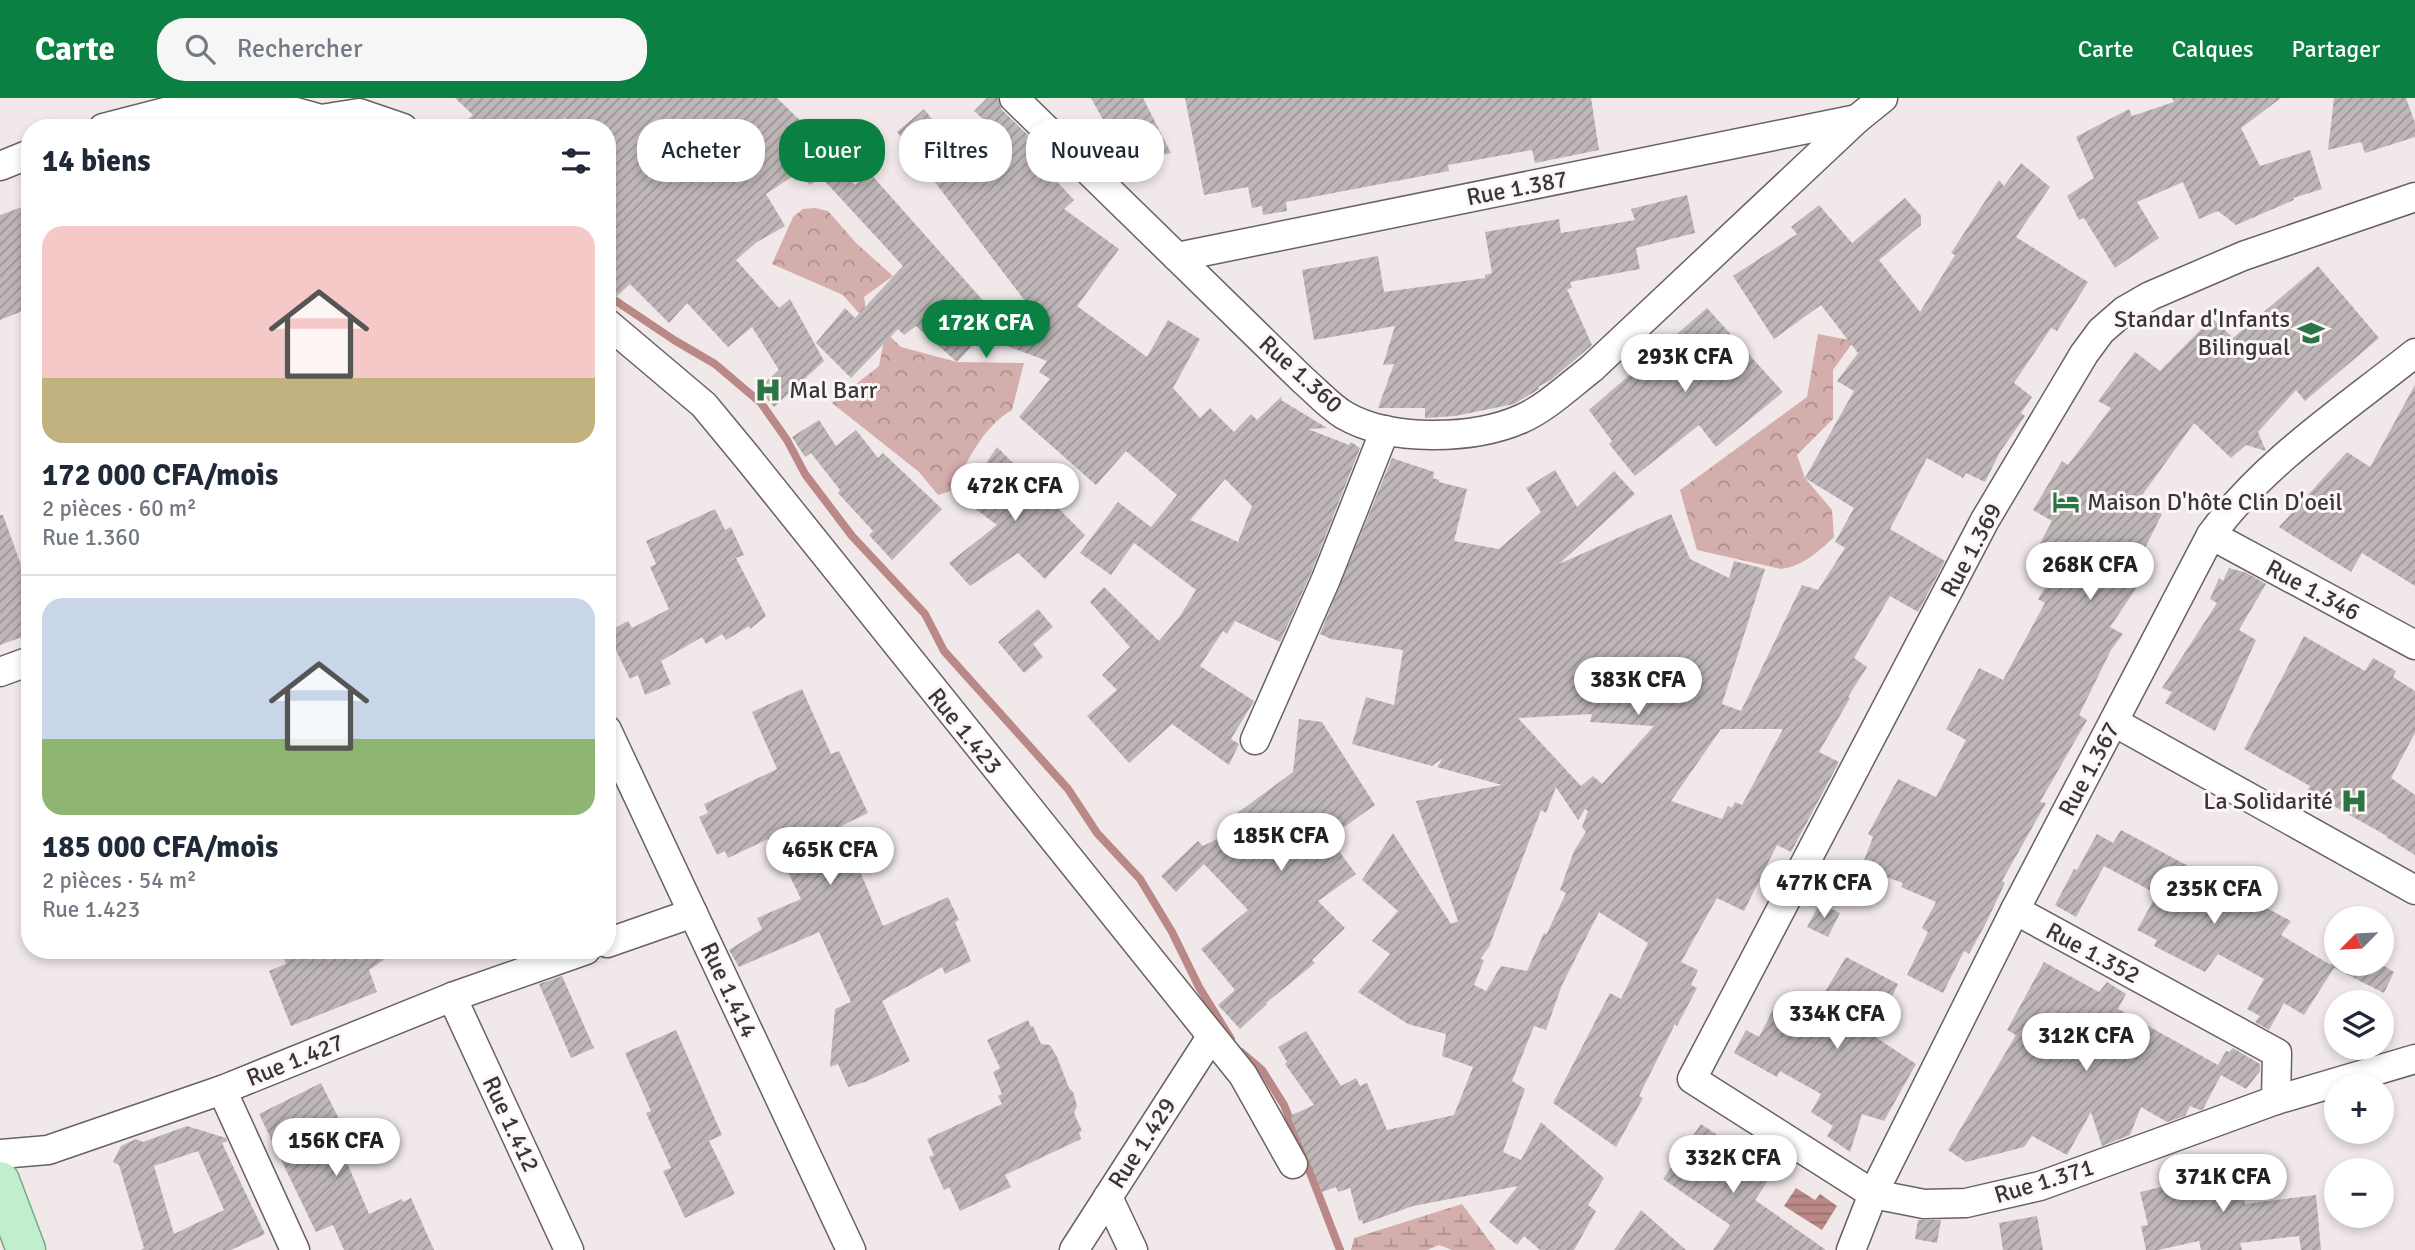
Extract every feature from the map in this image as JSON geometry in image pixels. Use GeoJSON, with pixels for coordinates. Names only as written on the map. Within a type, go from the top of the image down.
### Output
{"type":"FeatureCollection","features":[{"type":"Feature","properties":{"kind":"main road"},"geometry":{"type":"LineString","coordinates":[[0,1181],[26,1250]]}},
{"type":"Feature","properties":{"kind":"street","name":"Rue 1.360"},"geometry":{"type":"LineString","coordinates":[[1014,98],[1303,380],[1343,414],[1385,430],[1413,434],[1487,430],[1522,419],[1540,407],[1591,369],[1857,119],[1883,98]]}},
{"type":"Feature","properties":{"kind":"street"},"geometry":{"type":"LineString","coordinates":[[140,119],[169,111],[218,106],[274,107],[311,119]]}},
{"type":"Feature","properties":{"kind":"street"},"geometry":{"type":"LineString","coordinates":[[337,119],[359,113],[377,119]]}},
{"type":"Feature","properties":{"kind":"street","name":"Rue 1.387"},"geometry":{"type":"LineString","coordinates":[[1177,257],[1857,119]]}},
{"type":"Feature","properties":{"kind":"street"},"geometry":{"type":"LineString","coordinates":[[0,166],[21,158]]}},
{"type":"Feature","properties":{"kind":"street","name":"Rue 1.369"},"geometry":{"type":"LineString","coordinates":[[1692,1079],[1985,520],[2101,331],[2124,311],[2150,296],[2243,256],[2415,197]]}},
{"type":"Feature","properties":{"kind":"street","name":"Rue 1.423"},"geometry":{"type":"LineString","coordinates":[[616,331],[704,405],[1243,1075],[1293,1164]]}},
{"type":"Feature","properties":{"kind":"street","name":"Rue 1.367"},"geometry":{"type":"LineString","coordinates":[[1851,1250],[1873,1194],[2015,910],[2211,535],[2230,509],[2286,456],[2415,354]]}},
{"type":"Feature","properties":{"kind":"street"},"geometry":{"type":"LineString","coordinates":[[1255,740],[1326,579],[1385,430]]}},
{"type":"Feature","properties":{"kind":"street","name":"Rue 1.346"},"geometry":{"type":"LineString","coordinates":[[2211,535],[2415,645]]}},
{"type":"Feature","properties":{"kind":"street"},"geometry":{"type":"LineString","coordinates":[[0,672],[21,664]]}},
{"type":"Feature","properties":{"kind":"street"},"geometry":{"type":"LineString","coordinates":[[2114,722],[2415,890]]}},
{"type":"Feature","properties":{"kind":"street","name":"Rue 1.414"},"geometry":{"type":"LineString","coordinates":[[616,749],[851,1250]]}},
{"type":"Feature","properties":{"kind":"street","name":"Rue 1.352"},"geometry":{"type":"LineString","coordinates":[[2015,910],[2277,1053],[2276,1100]]}},
{"type":"Feature","properties":{"kind":"street"},"geometry":{"type":"LineString","coordinates":[[616,940],[693,913]]}},
{"type":"Feature","properties":{"kind":"street","name":"Rue 1.427"},"geometry":{"type":"LineString","coordinates":[[0,1154],[48,1150],[222,1090],[452,998],[561,959]]}},
{"type":"Feature","properties":{"kind":"street","name":"Rue 1.412"},"geometry":{"type":"LineString","coordinates":[[452,998],[569,1250]]}},
{"type":"Feature","properties":{"kind":"street","name":"Rue 1.429"},"geometry":{"type":"LineString","coordinates":[[1074,1250],[1211,1037]]}},
{"type":"Feature","properties":{"kind":"street","name":"Rue 1.371"},"geometry":{"type":"LineString","coordinates":[[1692,1079],[1873,1194],[1924,1205],[1966,1203],[2040,1186],[2276,1100],[2415,1059]]}},
{"type":"Feature","properties":{"kind":"street"},"geometry":{"type":"LineString","coordinates":[[222,1090],[295,1250]]}},
{"type":"Feature","properties":{"kind":"street"},"geometry":{"type":"LineString","coordinates":[[1108,1197],[1133,1250]]}},
{"type":"Feature","properties":{"kind":"green space"},"geometry":{"type":"Polygon","coordinates":[[[803,209],[828,211],[856,243],[893,276],[864,297],[866,310],[873,320],[901,347],[957,362],[1024,363],[1012,410],[992,425],[984,435],[951,491],[938,495],[919,472],[832,403],[879,366],[883,345],[877,334],[843,295],[772,264],[793,217],[803,209]]]}},
{"type":"Feature","properties":{"kind":"green space"},"geometry":{"type":"Polygon","coordinates":[[[1818,334],[1854,341],[1833,370],[1833,419],[1797,455],[1805,478],[1832,510],[1834,537],[1803,562],[1781,569],[1697,550],[1680,490],[1807,397],[1818,334]]]}},
{"type":"Feature","properties":{"kind":"green space"},"geometry":{"type":"Polygon","coordinates":[[[1462,1204],[1496,1250],[1452,1250],[1439,1245],[1427,1250],[1351,1250],[1354,1238],[1462,1204]]]}},
{"type":"Feature","properties":{"kind":"shaded area"},"geometry":{"type":"Polygon","coordinates":[[[1796,1188],[1815,1200],[1820,1194],[1837,1206],[1822,1230],[1784,1206],[1796,1188]]]}},
{"type":"Feature","properties":{"kind":"building"},"geometry":{"type":"Polygon","coordinates":[[[455,98],[777,98],[799,119],[779,119],[779,182],[784,182],[766,194],[785,226],[757,242],[736,260],[779,308],[790,299],[824,361],[774,407],[758,389],[779,370],[752,327],[728,347],[687,303],[669,323],[630,284],[616,297],[616,119],[468,119],[473,115],[455,98]]]}},
{"type":"Feature","properties":{"kind":"building"},"geometry":{"type":"Polygon","coordinates":[[[987,98],[998,98],[1002,110],[1011,119],[983,119],[974,111],[987,98]]]}},
{"type":"Feature","properties":{"kind":"building"},"geometry":{"type":"Polygon","coordinates":[[[1091,98],[1143,98],[1154,119],[1103,119],[1091,98]]]}},
{"type":"Feature","properties":{"kind":"building"},"geometry":{"type":"Polygon","coordinates":[[[1185,98],[1591,98],[1599,150],[1535,163],[1532,150],[1448,165],[1449,171],[1286,202],[1287,211],[1263,215],[1262,206],[1252,208],[1248,187],[1204,195],[1185,98]]]}},
{"type":"Feature","properties":{"kind":"building"},"geometry":{"type":"Polygon","coordinates":[[[2172,98],[2281,98],[2241,128],[2260,166],[2310,150],[2322,189],[2293,198],[2294,200],[2236,225],[2218,211],[2199,219],[2183,182],[2137,202],[2159,238],[2115,268],[2084,218],[2079,220],[2067,196],[2094,178],[2076,137],[2129,109],[2132,116],[2174,102],[2172,98]]]}},
{"type":"Feature","properties":{"kind":"building"},"geometry":{"type":"Polygon","coordinates":[[[2334,98],[2406,98],[2415,123],[2415,137],[2365,153],[2361,142],[2328,150],[2334,98]]]}},
{"type":"Feature","properties":{"kind":"building"},"geometry":{"type":"Polygon","coordinates":[[[924,109],[932,119],[912,119],[924,109]]]}},
{"type":"Feature","properties":{"kind":"building"},"geometry":{"type":"Polygon","coordinates":[[[1012,120],[1026,133],[1026,182],[1057,182],[1074,200],[1064,209],[1119,249],[1077,306],[1147,357],[1168,320],[1200,339],[1173,388],[1200,418],[1210,408],[1234,432],[1251,414],[1257,420],[1282,396],[1281,400],[1327,428],[1308,429],[1349,445],[1351,442],[1360,448],[1311,573],[1280,642],[1235,621],[1227,634],[1223,631],[1200,666],[1254,701],[1231,739],[1239,744],[1229,765],[1172,724],[1129,763],[1087,716],[1117,690],[1102,675],[1130,647],[1090,602],[1104,587],[1159,641],[1180,616],[1196,590],[1134,543],[1111,575],[1080,553],[1118,502],[1151,527],[1177,495],[1126,451],[1096,485],[1019,417],[1050,379],[1039,372],[1047,361],[981,336],[957,362],[916,326],[904,335],[898,329],[851,378],[816,343],[845,308],[855,318],[903,266],[826,182],[853,182],[855,185],[858,182],[878,182],[1011,332],[1034,313],[935,182],[1012,182],[1012,120]],[[1225,479],[1190,520],[1238,542],[1252,506],[1225,479]]]}},
{"type":"Feature","properties":{"kind":"building"},"geometry":{"type":"Polygon","coordinates":[[[1164,139],[1171,153],[1164,155],[1164,139]]]}},
{"type":"Feature","properties":{"kind":"building"},"geometry":{"type":"Polygon","coordinates":[[[2021,163],[2050,187],[2016,237],[2088,282],[2057,331],[2051,328],[2014,383],[2032,397],[2021,413],[2025,416],[2000,452],[1985,482],[1966,473],[1963,478],[1927,458],[1890,529],[1945,561],[1918,612],[1890,596],[1854,658],[1867,667],[1819,752],[1839,762],[1791,852],[1777,845],[1744,911],[1717,898],[1681,962],[1698,970],[1691,985],[1697,988],[1677,1026],[1675,1024],[1639,1096],[1643,1098],[1616,1147],[1553,1103],[1610,993],[1621,999],[1648,943],[1599,912],[1562,985],[1546,1030],[1534,1026],[1512,1081],[1525,1089],[1503,1152],[1521,1160],[1541,1122],[1604,1178],[1588,1205],[1596,1211],[1574,1250],[1540,1250],[1524,1236],[1517,1245],[1489,1222],[1518,1186],[1413,1206],[1363,1224],[1362,1220],[1359,1221],[1350,1188],[1338,1192],[1336,1187],[1322,1192],[1290,1116],[1314,1105],[1285,1064],[1287,1062],[1278,1047],[1306,1031],[1341,1086],[1356,1078],[1360,1086],[1367,1083],[1387,1130],[1454,1115],[1473,1067],[1442,1056],[1446,1034],[1408,1024],[1358,992],[1390,954],[1372,941],[1398,911],[1362,880],[1393,833],[1451,924],[1458,921],[1416,801],[1502,785],[1437,767],[1443,758],[1432,766],[1352,744],[1366,697],[1394,705],[1403,650],[1331,639],[1320,634],[1392,458],[1434,472],[1433,478],[1439,482],[1467,489],[1454,541],[1499,549],[1541,512],[1526,488],[1555,470],[1577,507],[1614,471],[1635,494],[1559,564],[1671,514],[1690,559],[1729,578],[1734,561],[1765,569],[1722,704],[1741,711],[1802,585],[1818,590],[1845,548],[1835,542],[1854,508],[1805,478],[1854,391],[1837,381],[1858,353],[1821,305],[1774,339],[1733,276],[1797,234],[1791,227],[1819,205],[1852,243],[1905,198],[1921,216],[1921,225],[1879,260],[1920,312],[1955,255],[1951,253],[1999,180],[2004,186],[2021,163]],[[1592,714],[1518,718],[1581,786],[1593,776],[1602,784],[1654,726],[1590,722],[1592,714]],[[1721,729],[1671,801],[1722,819],[1728,806],[1732,808],[1735,802],[1742,805],[1783,729],[1721,729]],[[1556,787],[1546,813],[1541,810],[1489,947],[1480,959],[1484,960],[1474,985],[1486,991],[1501,966],[1527,971],[1566,893],[1560,890],[1574,851],[1586,832],[1582,827],[1588,811],[1585,809],[1578,820],[1556,787]]]}},
{"type":"Feature","properties":{"kind":"building"},"geometry":{"type":"Polygon","coordinates":[[[1687,195],[1695,233],[1636,248],[1640,269],[1570,282],[1572,288],[1567,289],[1592,345],[1551,380],[1514,404],[1455,416],[1425,418],[1425,408],[1378,408],[1394,364],[1383,365],[1395,326],[1314,340],[1302,270],[1378,256],[1384,292],[1485,278],[1485,275],[1492,273],[1485,232],[1559,219],[1561,233],[1635,220],[1631,209],[1687,195]]]}},
{"type":"Feature","properties":{"kind":"building"},"geometry":{"type":"Polygon","coordinates":[[[21,207],[21,312],[0,320],[0,215],[21,207]]]}},
{"type":"Feature","properties":{"kind":"building"},"geometry":{"type":"Polygon","coordinates":[[[2318,266],[2379,338],[2305,401],[2296,390],[2258,432],[2266,451],[2246,445],[2231,458],[2194,423],[2138,501],[2162,514],[2136,566],[2143,569],[2135,590],[2110,627],[2123,634],[2111,650],[2079,715],[2087,720],[2040,802],[2046,803],[2002,881],[2005,883],[1985,925],[1969,954],[1964,951],[1943,993],[1907,975],[1928,932],[1922,928],[1936,902],[1901,887],[1903,883],[1861,868],[1873,837],[1868,834],[1898,779],[1936,797],[1966,740],[1946,729],[1979,668],[2003,680],[2045,603],[2038,599],[2049,581],[2026,569],[2052,521],[2033,510],[2062,461],[2068,465],[2111,408],[2098,401],[2135,352],[2160,371],[2212,318],[2233,338],[2318,266]]]}},
{"type":"Feature","properties":{"kind":"building"},"geometry":{"type":"Polygon","coordinates":[[[1707,308],[1783,392],[1716,447],[1699,425],[1635,476],[1609,444],[1612,441],[1589,410],[1707,308]]]}},
{"type":"Feature","properties":{"kind":"building"},"geometry":{"type":"Polygon","coordinates":[[[2415,385],[2415,586],[2362,553],[2351,572],[2279,527],[2347,452],[2370,467],[2415,385]]]}},
{"type":"Feature","properties":{"kind":"building"},"geometry":{"type":"Polygon","coordinates":[[[819,420],[836,446],[856,430],[878,458],[883,453],[942,509],[892,560],[869,535],[873,531],[838,493],[840,490],[811,453],[805,457],[792,437],[819,420]]]}},
{"type":"Feature","properties":{"kind":"building"},"geometry":{"type":"Polygon","coordinates":[[[997,447],[1085,535],[1045,579],[1018,553],[970,586],[949,563],[997,525],[962,499],[997,447]]]}},
{"type":"Feature","properties":{"kind":"building"},"geometry":{"type":"Polygon","coordinates":[[[715,509],[725,530],[731,527],[744,555],[736,558],[766,616],[750,629],[749,626],[726,640],[722,634],[706,644],[702,637],[661,661],[671,684],[645,695],[638,675],[630,679],[616,650],[616,627],[628,621],[632,628],[669,609],[650,567],[656,564],[646,541],[715,509]]]}},
{"type":"Feature","properties":{"kind":"building"},"geometry":{"type":"Polygon","coordinates":[[[0,515],[3,515],[21,565],[21,637],[0,645],[0,515]]]}},
{"type":"Feature","properties":{"kind":"building"},"geometry":{"type":"Polygon","coordinates":[[[2229,568],[2247,573],[2266,584],[2239,630],[2256,640],[2215,731],[2165,703],[2172,692],[2162,688],[2217,603],[2210,599],[2219,578],[2223,581],[2229,568]]]}},
{"type":"Feature","properties":{"kind":"building"},"geometry":{"type":"Polygon","coordinates":[[[1038,609],[1053,627],[1033,644],[1043,657],[1024,673],[998,642],[1038,609]]]}},
{"type":"Feature","properties":{"kind":"building"},"geometry":{"type":"Polygon","coordinates":[[[2304,636],[2365,671],[2373,658],[2396,671],[2393,677],[2415,691],[2415,733],[2391,778],[2415,795],[2415,855],[2307,791],[2310,786],[2244,749],[2304,636]]]}},
{"type":"Feature","properties":{"kind":"building"},"geometry":{"type":"Polygon","coordinates":[[[802,689],[831,754],[839,751],[868,813],[841,826],[883,926],[948,897],[959,920],[955,922],[971,961],[945,974],[942,967],[882,1001],[910,1061],[848,1087],[838,1064],[830,1067],[835,1009],[851,1002],[819,932],[739,967],[729,950],[762,929],[757,918],[801,899],[781,858],[776,857],[768,839],[728,858],[725,851],[717,855],[699,817],[708,813],[704,804],[777,769],[752,712],[802,689]]]}},
{"type":"Feature","properties":{"kind":"building"},"geometry":{"type":"Polygon","coordinates":[[[1299,719],[1322,722],[1375,805],[1329,838],[1356,874],[1318,901],[1345,928],[1312,960],[1315,963],[1266,1003],[1240,1029],[1218,1005],[1235,990],[1201,949],[1248,910],[1204,864],[1176,892],[1161,876],[1198,841],[1203,846],[1237,829],[1232,817],[1293,772],[1299,719]]]}},
{"type":"Feature","properties":{"kind":"building"},"geometry":{"type":"Polygon","coordinates":[[[2121,830],[2291,921],[2281,935],[2324,961],[2324,976],[2329,976],[2304,1015],[2284,1003],[2269,1030],[2255,1022],[2260,1016],[2247,1009],[2264,979],[2218,954],[2205,972],[2154,946],[2157,940],[2137,930],[2157,894],[2104,866],[2076,917],[2055,905],[2097,834],[2113,843],[2121,830]]]}},
{"type":"Feature","properties":{"kind":"building"},"geometry":{"type":"Polygon","coordinates":[[[1820,903],[1840,913],[1828,937],[1807,927],[1820,903]]]}},
{"type":"Feature","properties":{"kind":"building"},"geometry":{"type":"Polygon","coordinates":[[[1846,957],[1898,984],[1874,1036],[1916,1064],[1884,1121],[1862,1114],[1850,1152],[1827,1136],[1833,1126],[1811,1112],[1821,1094],[1780,1071],[1777,1077],[1734,1053],[1746,1030],[1759,1037],[1776,1004],[1808,1020],[1846,957]]]}},
{"type":"Feature","properties":{"kind":"building"},"geometry":{"type":"Polygon","coordinates":[[[284,959],[385,959],[369,970],[377,992],[291,1026],[269,971],[286,964],[284,959]]]}},
{"type":"Feature","properties":{"kind":"building"},"geometry":{"type":"Polygon","coordinates":[[[2044,962],[2099,992],[2107,982],[2126,994],[2118,1009],[2218,1065],[2226,1051],[2229,1052],[2233,1048],[2260,1064],[2260,1071],[2246,1089],[2221,1075],[2203,1109],[2190,1106],[2185,1116],[2167,1122],[2141,1107],[2130,1135],[2102,1146],[2091,1112],[2067,1155],[2032,1136],[2024,1147],[1966,1162],[1948,1150],[2016,1035],[2007,1030],[2044,962]]]}},
{"type":"Feature","properties":{"kind":"building"},"geometry":{"type":"Polygon","coordinates":[[[562,976],[594,1048],[571,1058],[539,984],[562,976]]]}},
{"type":"Feature","properties":{"kind":"building"},"geometry":{"type":"Polygon","coordinates":[[[2350,976],[2392,976],[2385,990],[2378,990],[2350,976]]]}},
{"type":"Feature","properties":{"kind":"building"},"geometry":{"type":"Polygon","coordinates":[[[1028,1020],[1041,1044],[1050,1045],[1073,1092],[1077,1106],[1074,1113],[1082,1131],[1079,1132],[1081,1139],[1005,1175],[1011,1187],[960,1211],[949,1187],[944,1190],[929,1157],[934,1155],[927,1139],[1002,1104],[998,1096],[1002,1094],[993,1072],[1000,1068],[987,1040],[1028,1020]]]}},
{"type":"Feature","properties":{"kind":"building"},"geometry":{"type":"Polygon","coordinates":[[[676,1030],[722,1135],[709,1141],[735,1194],[685,1218],[663,1171],[671,1168],[646,1113],[651,1111],[625,1053],[676,1030]]]}},
{"type":"Feature","properties":{"kind":"building"},"geometry":{"type":"Polygon","coordinates":[[[321,1083],[348,1137],[338,1142],[369,1214],[402,1199],[403,1202],[411,1198],[434,1250],[344,1250],[333,1225],[316,1232],[259,1114],[321,1083]]]}},
{"type":"Feature","properties":{"kind":"building"},"geometry":{"type":"Polygon","coordinates":[[[1701,1124],[1773,1173],[1755,1200],[1826,1250],[1713,1250],[1730,1225],[1663,1179],[1701,1124]]]}},
{"type":"Feature","properties":{"kind":"building"},"geometry":{"type":"Polygon","coordinates":[[[187,1126],[226,1138],[227,1141],[222,1143],[265,1234],[231,1250],[141,1250],[144,1248],[119,1165],[113,1162],[121,1146],[136,1139],[143,1142],[187,1126]],[[198,1151],[154,1166],[174,1234],[224,1210],[198,1151]]]}},
{"type":"Feature","properties":{"kind":"building"},"geometry":{"type":"Polygon","coordinates":[[[2235,1162],[2245,1204],[2316,1195],[2321,1250],[2301,1250],[2299,1236],[2240,1243],[2242,1250],[2201,1250],[2199,1241],[2146,1250],[2141,1226],[2148,1225],[2140,1192],[2182,1182],[2180,1172],[2235,1162]]]}},
{"type":"Feature","properties":{"kind":"building"},"geometry":{"type":"Polygon","coordinates":[[[1641,1210],[1686,1250],[1614,1250],[1641,1210]]]}},
{"type":"Feature","properties":{"kind":"building"},"geometry":{"type":"Polygon","coordinates":[[[2037,1216],[2043,1250],[2003,1250],[1999,1223],[2037,1216]]]}},
{"type":"Feature","properties":{"kind":"building"},"geometry":{"type":"Polygon","coordinates":[[[1918,1220],[1941,1220],[1937,1243],[1915,1239],[1918,1220]]]}},
{"type":"Feature","properties":{"kind":"waterway"},"geometry":{"type":"LineString","coordinates":[[616,301],[715,364],[761,403],[787,440],[805,474],[852,536],[925,614],[944,651],[1068,789],[1097,833],[1140,879],[1172,932],[1199,987],[1231,1039]]}},
{"type":"Feature","properties":{"kind":"waterway"},"geometry":{"type":"LineString","coordinates":[[1241,1052],[1262,1070],[1284,1105],[1340,1250]]}},
{"type":"Feature","properties":{"kind":"place","name":"Standar d'Infants Bilingual"},"geometry":{"type":"Point","coordinates":[2311,333]}},
{"type":"Feature","properties":{"kind":"place","name":"Mal Barr"},"geometry":{"type":"Point","coordinates":[768,390]}},
{"type":"Feature","properties":{"kind":"place","name":"Maison D'hôte Clin D'oeil"},"geometry":{"type":"Point","coordinates":[2066,502]}},
{"type":"Feature","properties":{"kind":"place","name":"La Solidarité"},"geometry":{"type":"Point","coordinates":[2354,801]}}]}
